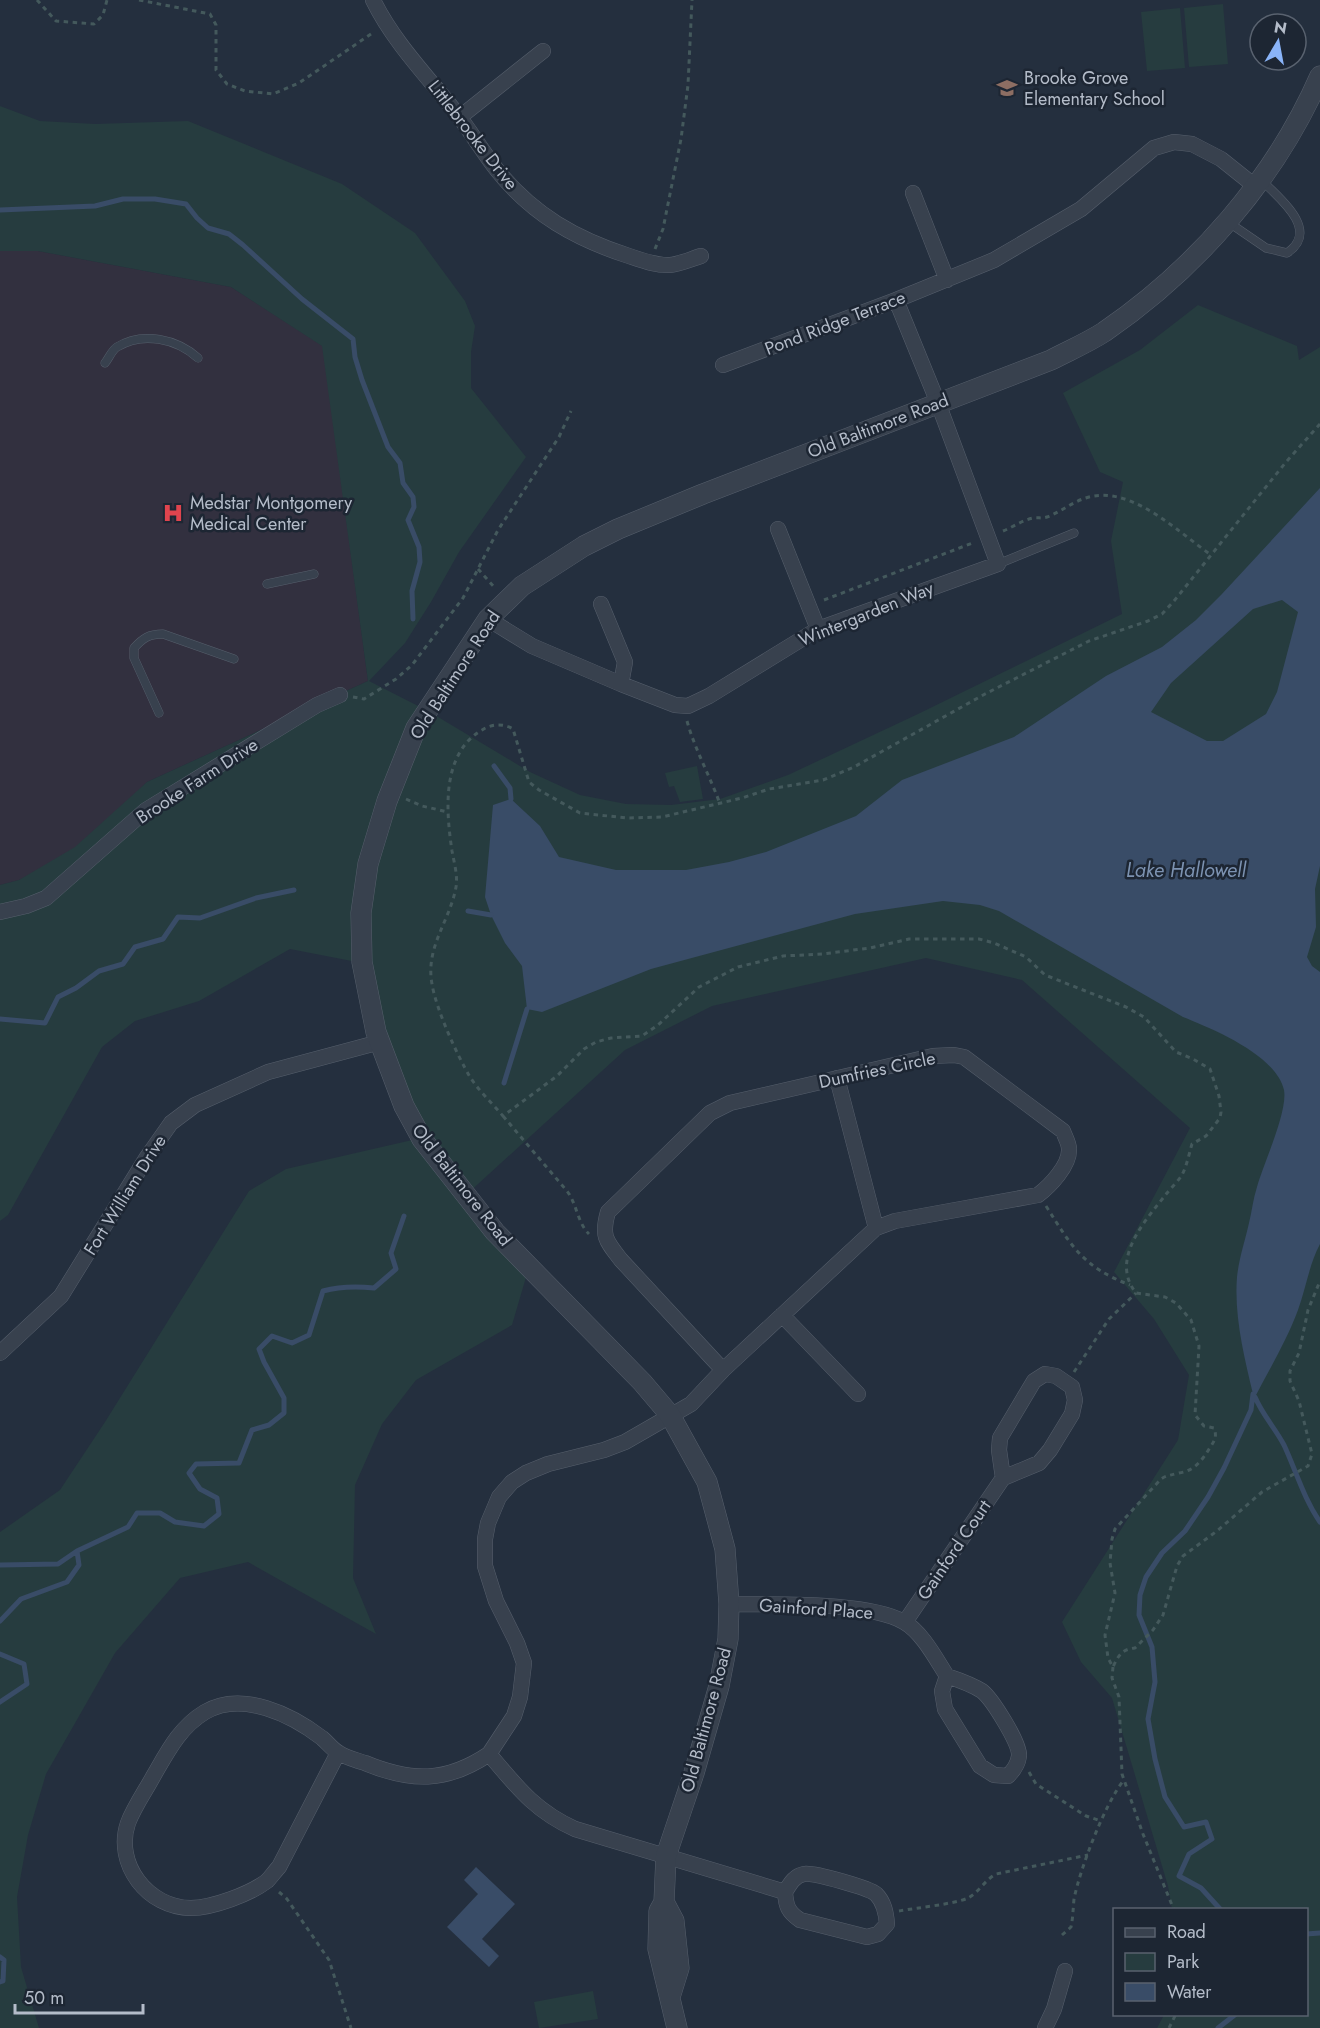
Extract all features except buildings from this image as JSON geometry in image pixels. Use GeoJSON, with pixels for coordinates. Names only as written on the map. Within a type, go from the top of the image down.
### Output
{"type":"FeatureCollection","features":[{"type":"Feature","properties":{"kind":"street","name":"Littlebrooke Drive"},"geometry":{"type":"LineString","coordinates":[[373,0],[385,24],[460,117],[498,171],[552,222],[604,248],[651,262],[669,265],[701,256]]}},
{"type":"Feature","properties":{"kind":"street"},"geometry":{"type":"LineString","coordinates":[[460,117],[543,51]]}},
{"type":"Feature","properties":{"kind":"street","name":"Old Baltimore Road"},"geometry":{"type":"LineString","coordinates":[[677,2028],[670,1997],[680,1968],[674,1921],[664,1902],[666,1856],[694,1773],[718,1686],[728,1639],[729,1604],[725,1549],[706,1482],[670,1415],[642,1382],[495,1232],[422,1138],[404,1106],[376,1032],[362,962],[361,913],[368,864],[390,792],[417,726],[488,619],[541,572],[618,529],[1051,360],[1101,333],[1146,301],[1179,272],[1227,221],[1258,184],[1305,111],[1320,76]]}},
{"type":"Feature","properties":{"kind":"street","name":"Pond Ridge Terrace"},"geometry":{"type":"LineString","coordinates":[[723,365],[896,300],[994,260],[1082,208],[1154,148],[1173,141],[1192,144],[1221,159],[1258,184]]}},
{"type":"Feature","properties":{"kind":"street"},"geometry":{"type":"LineString","coordinates":[[913,193],[947,280]]}},
{"type":"Feature","properties":{"kind":"street"},"geometry":{"type":"LineString","coordinates":[[896,300],[938,403],[998,564]]}},
{"type":"Feature","properties":{"kind":"street"},"geometry":{"type":"LineString","coordinates":[[778,529],[818,629]]}},
{"type":"Feature","properties":{"kind":"street","name":"Wintergarden Way"},"geometry":{"type":"LineString","coordinates":[[683,705],[688,706],[709,696],[818,629],[998,564]]}},
{"type":"Feature","properties":{"kind":"street"},"geometry":{"type":"LineString","coordinates":[[601,604],[625,662],[621,684]]}},
{"type":"Feature","properties":{"kind":"street"},"geometry":{"type":"LineString","coordinates":[[488,619],[532,646],[621,684],[675,705],[683,705]]}},
{"type":"Feature","properties":{"kind":"street","name":"Brooke Farm Drive"},"geometry":{"type":"LineString","coordinates":[[0,912],[26,906],[46,898],[146,810],[317,705],[340,695]]}},
{"type":"Feature","properties":{"kind":"street","name":"Fort William Drive"},"geometry":{"type":"LineString","coordinates":[[0,1353],[61,1296],[147,1157],[171,1124],[195,1105],[268,1072],[380,1042]]}},
{"type":"Feature","properties":{"kind":"street","name":"Dumfries Circle"},"geometry":{"type":"LineString","coordinates":[[607,1242],[603,1229],[608,1212],[710,1113],[730,1103],[933,1056],[964,1057],[1062,1131],[1069,1146],[1069,1157],[1050,1186],[1038,1195]]}},
{"type":"Feature","properties":{"kind":"street"},"geometry":{"type":"LineString","coordinates":[[837,1078],[876,1228]]}},
{"type":"Feature","properties":{"kind":"street"},"geometry":{"type":"LineString","coordinates":[[338,1753],[279,1867],[267,1880],[249,1892],[218,1903],[191,1908],[161,1901],[147,1891],[133,1875],[126,1860],[128,1823],[171,1745],[188,1724],[207,1711],[225,1705],[246,1704],[265,1707],[306,1727],[324,1739],[338,1753],[393,1774],[409,1777],[430,1777],[459,1771],[489,1754],[514,1716],[520,1697],[524,1663],[488,1581],[484,1551],[488,1523],[499,1497],[512,1482],[548,1464],[604,1450],[625,1442],[691,1404],[723,1370],[876,1228],[895,1221],[1038,1195]]}},
{"type":"Feature","properties":{"kind":"street"},"geometry":{"type":"LineString","coordinates":[[607,1242],[723,1370]]}},
{"type":"Feature","properties":{"kind":"street"},"geometry":{"type":"LineString","coordinates":[[782,1315],[858,1394]]}},
{"type":"Feature","properties":{"kind":"street"},"geometry":{"type":"LineString","coordinates":[[1045,1374],[1056,1376],[1072,1388],[1075,1400],[1072,1414],[1050,1450],[1039,1462],[1003,1478],[999,1449],[1000,1438],[1034,1381],[1045,1374]]}},
{"type":"Feature","properties":{"kind":"street","name":"Gainford Court"},"geometry":{"type":"LineString","coordinates":[[905,1622],[1003,1478]]}},
{"type":"Feature","properties":{"kind":"street","name":"Gainford Place"},"geometry":{"type":"LineString","coordinates":[[729,1604],[845,1608],[881,1613],[905,1622],[927,1644],[947,1676]]}},
{"type":"Feature","properties":{"kind":"street"},"geometry":{"type":"LineString","coordinates":[[947,1676],[973,1685],[985,1693],[1012,1735],[1020,1754],[1016,1768],[1008,1776],[994,1775],[980,1766],[945,1709],[942,1691],[947,1676]]}},
{"type":"Feature","properties":{"kind":"street"},"geometry":{"type":"LineString","coordinates":[[489,1754],[531,1802],[556,1821],[575,1829],[785,1892]]}},
{"type":"Feature","properties":{"kind":"street"},"geometry":{"type":"LineString","coordinates":[[805,1873],[817,1874],[873,1892],[882,1900],[887,1924],[878,1934],[867,1937],[800,1920],[791,1914],[786,1906],[785,1892],[794,1878],[805,1873]]}},
{"type":"Feature","properties":{"kind":"street"},"geometry":{"type":"LineString","coordinates":[[1045,2028],[1054,2009],[1065,1971]]}},
{"type":"Feature","properties":{"kind":"lane"},"geometry":{"type":"LineString","coordinates":[[1227,221],[1266,248],[1287,253],[1299,247],[1303,237],[1298,214],[1258,184]]}},
{"type":"Feature","properties":{"kind":"lane"},"geometry":{"type":"LineString","coordinates":[[105,363],[116,348],[135,341],[161,339],[187,348],[198,358]]}},
{"type":"Feature","properties":{"kind":"lane"},"geometry":{"type":"LineString","coordinates":[[998,564],[1074,533]]}},
{"type":"Feature","properties":{"kind":"lane"},"geometry":{"type":"LineString","coordinates":[[267,584],[314,574]]}},
{"type":"Feature","properties":{"kind":"lane"},"geometry":{"type":"LineString","coordinates":[[159,712],[134,658],[134,648],[142,640],[151,634],[164,634],[234,659]]}},
{"type":"Feature","properties":{"kind":"path"},"geometry":{"type":"LineString","coordinates":[[37,0],[56,21],[94,24],[103,15],[107,0]]}},
{"type":"Feature","properties":{"kind":"path"},"geometry":{"type":"LineString","coordinates":[[139,0],[210,14],[216,25],[216,70],[227,84],[245,91],[273,94],[299,83],[371,34]]}},
{"type":"Feature","properties":{"kind":"path"},"geometry":{"type":"LineString","coordinates":[[651,262],[663,230],[681,139],[688,86],[692,0]]}},
{"type":"Feature","properties":{"kind":"path"},"geometry":{"type":"LineString","coordinates":[[340,695],[364,699],[396,679],[412,665],[463,598],[498,530],[559,437],[571,411]]}},
{"type":"Feature","properties":{"kind":"path"},"geometry":{"type":"LineString","coordinates":[[607,1242],[587,1234],[567,1191],[470,1077],[438,1010],[430,971],[437,938],[456,886],[448,812],[450,781],[462,750],[477,733],[488,726],[498,725],[513,729],[529,782],[539,790],[580,813],[627,818],[662,817],[720,804],[769,789],[823,780],[854,767],[975,699],[1089,641],[1162,614],[1286,462],[1320,424]]}},
{"type":"Feature","properties":{"kind":"path"},"geometry":{"type":"LineString","coordinates":[[809,606],[1034,518],[1045,519],[1089,497],[1124,498],[1147,509],[1211,555]]}},
{"type":"Feature","properties":{"kind":"path"},"geometry":{"type":"LineString","coordinates":[[478,569],[507,600]]}},
{"type":"Feature","properties":{"kind":"path"},"geometry":{"type":"LineString","coordinates":[[683,705],[693,741],[720,804]]}},
{"type":"Feature","properties":{"kind":"path"},"geometry":{"type":"LineString","coordinates":[[390,792],[423,806],[448,812]]}},
{"type":"Feature","properties":{"kind":"path"},"geometry":{"type":"LineString","coordinates":[[502,1116],[557,1076],[584,1049],[596,1042],[611,1038],[642,1036],[658,1025],[699,987],[738,967],[783,956],[870,948],[909,939],[979,939],[994,943],[1026,957],[1045,975],[1126,1007],[1144,1017],[1176,1052],[1210,1070],[1219,1096],[1220,1118],[1206,1136],[1192,1144],[1182,1175],[1147,1218],[1134,1239],[1126,1262],[1130,1285],[1136,1293],[1165,1298],[1176,1303],[1191,1320],[1199,1346],[1195,1415],[1204,1426],[1214,1428],[1216,1433],[1215,1439],[1200,1462],[1191,1470],[1167,1475],[1161,1479],[1115,1529],[1110,1563],[1115,1593],[1105,1635],[1108,1658],[1113,1667]]}},
{"type":"Feature","properties":{"kind":"path"},"geometry":{"type":"LineString","coordinates":[[1038,1195],[1075,1252],[1106,1275],[1130,1285]]}},
{"type":"Feature","properties":{"kind":"path"},"geometry":{"type":"LineString","coordinates":[[1173,1908],[1124,1780],[1119,1698],[1112,1678],[1113,1667],[1122,1652],[1127,1648],[1135,1648],[1153,1630],[1162,1615],[1177,1566],[1183,1556],[1217,1532],[1262,1492],[1308,1466],[1312,1454],[1299,1401],[1290,1381],[1290,1371],[1299,1353],[1308,1310],[1320,1281]]}},
{"type":"Feature","properties":{"kind":"path"},"geometry":{"type":"LineString","coordinates":[[1066,1383],[1109,1319],[1136,1293]]}},
{"type":"Feature","properties":{"kind":"path"},"geometry":{"type":"LineString","coordinates":[[1018,1758],[1036,1784],[1086,1816],[1101,1821]]}},
{"type":"Feature","properties":{"kind":"path"},"geometry":{"type":"LineString","coordinates":[[1062,1935],[1071,1927],[1078,1885],[1101,1821],[1124,1780]]}},
{"type":"Feature","properties":{"kind":"path"},"geometry":{"type":"LineString","coordinates":[[886,1913],[965,1899],[996,1874],[1088,1855]]}},
{"type":"Feature","properties":{"kind":"path"},"geometry":{"type":"LineString","coordinates":[[267,1880],[287,1899],[330,1960],[351,2028]]}},
{"type":"Feature","properties":{"kind":"shaded area","name":"Medstar Montgomery Medical Center"},"geometry":{"type":"Polygon","coordinates":[[[0,251],[38,251],[231,287],[323,346],[368,681],[147,782],[78,853],[19,880],[0,885],[0,251]]]}},
{"type":"Feature","properties":{"kind":"green space"},"geometry":{"type":"Polygon","coordinates":[[[1223,4],[1228,64],[1189,67],[1184,8],[1223,4]]]}},
{"type":"Feature","properties":{"kind":"green space"},"geometry":{"type":"Polygon","coordinates":[[[1180,8],[1185,68],[1147,71],[1141,12],[1180,8]]]}},
{"type":"Feature","properties":{"kind":"green space"},"geometry":{"type":"Polygon","coordinates":[[[0,106],[40,121],[95,124],[188,121],[342,184],[415,233],[465,301],[475,326],[471,352],[471,388],[526,457],[459,552],[405,643],[369,681],[428,711],[530,772],[580,795],[626,804],[671,805],[720,799],[788,775],[1122,614],[1111,541],[1123,482],[1100,472],[1063,393],[1140,350],[1198,305],[1297,346],[1299,360],[1320,347],[1320,2028],[1157,2028],[1163,2016],[1308,2016],[1308,1908],[1172,1908],[1168,1886],[1112,1698],[1081,1662],[1062,1622],[1178,1440],[1189,1375],[1154,1319],[1114,1272],[1190,1128],[1022,980],[926,958],[712,1006],[625,1050],[466,1195],[529,1267],[512,1325],[416,1380],[382,1424],[355,1485],[353,1578],[376,1634],[248,1562],[180,1578],[115,1653],[46,1774],[28,1835],[17,1897],[21,1967],[39,2028],[0,2028],[0,1532],[60,1490],[249,1191],[286,1169],[421,1138],[362,963],[290,949],[199,1001],[135,1021],[102,1047],[8,1215],[0,1221],[0,885],[19,880],[75,847],[147,782],[368,681],[322,346],[231,287],[38,251],[0,251],[0,106]]]}},
{"type":"Feature","properties":{"kind":"green space"},"geometry":{"type":"Polygon","coordinates":[[[697,766],[703,799],[680,802],[674,786],[669,787],[665,773],[697,766]]]}},
{"type":"Feature","properties":{"kind":"green space"},"geometry":{"type":"Polygon","coordinates":[[[593,1991],[598,2019],[539,2028],[534,2002],[593,1991]]]}},
{"type":"Feature","properties":{"kind":"water","name":"Lake Hallowell"},"geometry":{"type":"Polygon","coordinates":[[[1320,488],[1320,866],[1315,889],[1316,927],[1307,957],[1312,966],[1320,972],[1320,1244],[1294,1321],[1256,1399],[1253,1394],[1246,1365],[1241,1336],[1236,1292],[1237,1277],[1260,1177],[1282,1111],[1284,1090],[1279,1077],[1242,1045],[1183,1017],[999,911],[980,905],[943,901],[855,914],[651,969],[542,1012],[527,1009],[522,966],[505,943],[485,897],[493,805],[511,799],[540,826],[559,857],[616,870],[686,870],[766,852],[856,816],[902,780],[1014,737],[1106,676],[1162,647],[1196,620],[1320,488]],[[1282,600],[1253,609],[1171,683],[1151,712],[1207,741],[1223,741],[1266,714],[1277,692],[1298,612],[1282,600]]]}},
{"type":"Feature","properties":{"kind":"water"},"geometry":{"type":"Polygon","coordinates":[[[476,1867],[515,1904],[482,1939],[499,1956],[489,1967],[447,1927],[478,1894],[464,1880],[476,1867]]]}},
{"type":"Feature","properties":{"kind":"waterway"},"geometry":{"type":"LineString","coordinates":[[0,210],[95,206],[123,199],[155,199],[186,204],[208,228],[229,234],[302,299],[353,339],[355,357],[362,380],[388,447],[400,463],[403,483],[413,497],[414,507],[408,520],[419,547],[420,562],[412,591],[413,619]]}},
{"type":"Feature","properties":{"kind":"waterway"},"geometry":{"type":"LineString","coordinates":[[494,766],[510,788],[511,799]]}},
{"type":"Feature","properties":{"kind":"waterway"},"geometry":{"type":"LineString","coordinates":[[0,1019],[45,1023],[58,997],[76,988],[99,971],[123,964],[135,947],[163,939],[178,917],[200,918],[256,898],[294,890]]}},
{"type":"Feature","properties":{"kind":"waterway"},"geometry":{"type":"LineString","coordinates":[[468,911],[491,915]]}},
{"type":"Feature","properties":{"kind":"waterway"},"geometry":{"type":"LineString","coordinates":[[504,1083],[527,1009]]}},
{"type":"Feature","properties":{"kind":"waterway"},"geometry":{"type":"LineString","coordinates":[[0,1621],[21,1599],[67,1582],[79,1565],[77,1551],[128,1527],[137,1513],[160,1513],[175,1522],[204,1526],[219,1514],[217,1498],[200,1489],[189,1473],[196,1464],[239,1463],[252,1430],[269,1425],[284,1413],[284,1398],[259,1349],[272,1336],[292,1343],[309,1335],[323,1291],[348,1287],[374,1288],[396,1269],[391,1253],[404,1216]]}},
{"type":"Feature","properties":{"kind":"waterway"},"geometry":{"type":"LineString","coordinates":[[1219,1908],[1201,1888],[1179,1876],[1189,1854],[1212,1839],[1206,1822],[1184,1827],[1165,1797],[1148,1719],[1155,1682],[1152,1647],[1139,1615],[1140,1595],[1146,1577],[1162,1553],[1185,1531],[1208,1497],[1251,1410],[1253,1394]]}},
{"type":"Feature","properties":{"kind":"waterway"},"geometry":{"type":"LineString","coordinates":[[1255,1397],[1284,1445],[1320,1522]]}},
{"type":"Feature","properties":{"kind":"waterway"},"geometry":{"type":"LineString","coordinates":[[0,1565],[58,1564],[77,1551]]}},
{"type":"Feature","properties":{"kind":"waterway"},"geometry":{"type":"LineString","coordinates":[[0,1654],[24,1664],[27,1684],[0,1702]]}},
{"type":"Feature","properties":{"kind":"waterway"},"geometry":{"type":"LineString","coordinates":[[1308,1934],[1320,1933]]}},
{"type":"Feature","properties":{"kind":"waterway"},"geometry":{"type":"LineString","coordinates":[[0,1957],[4,1960],[3,1981],[0,1982]]}},
{"type":"Feature","properties":{"kind":"waterway"},"geometry":{"type":"LineString","coordinates":[[1218,2028],[1233,2016]]}},
{"type":"Feature","properties":{"kind":"place","name":"Brooke Grove Elementary School"},"geometry":{"type":"Point","coordinates":[1007,88]}},
{"type":"Feature","properties":{"kind":"place","name":"Medstar Montgomery Medical Center"},"geometry":{"type":"Point","coordinates":[173,513]}}]}
